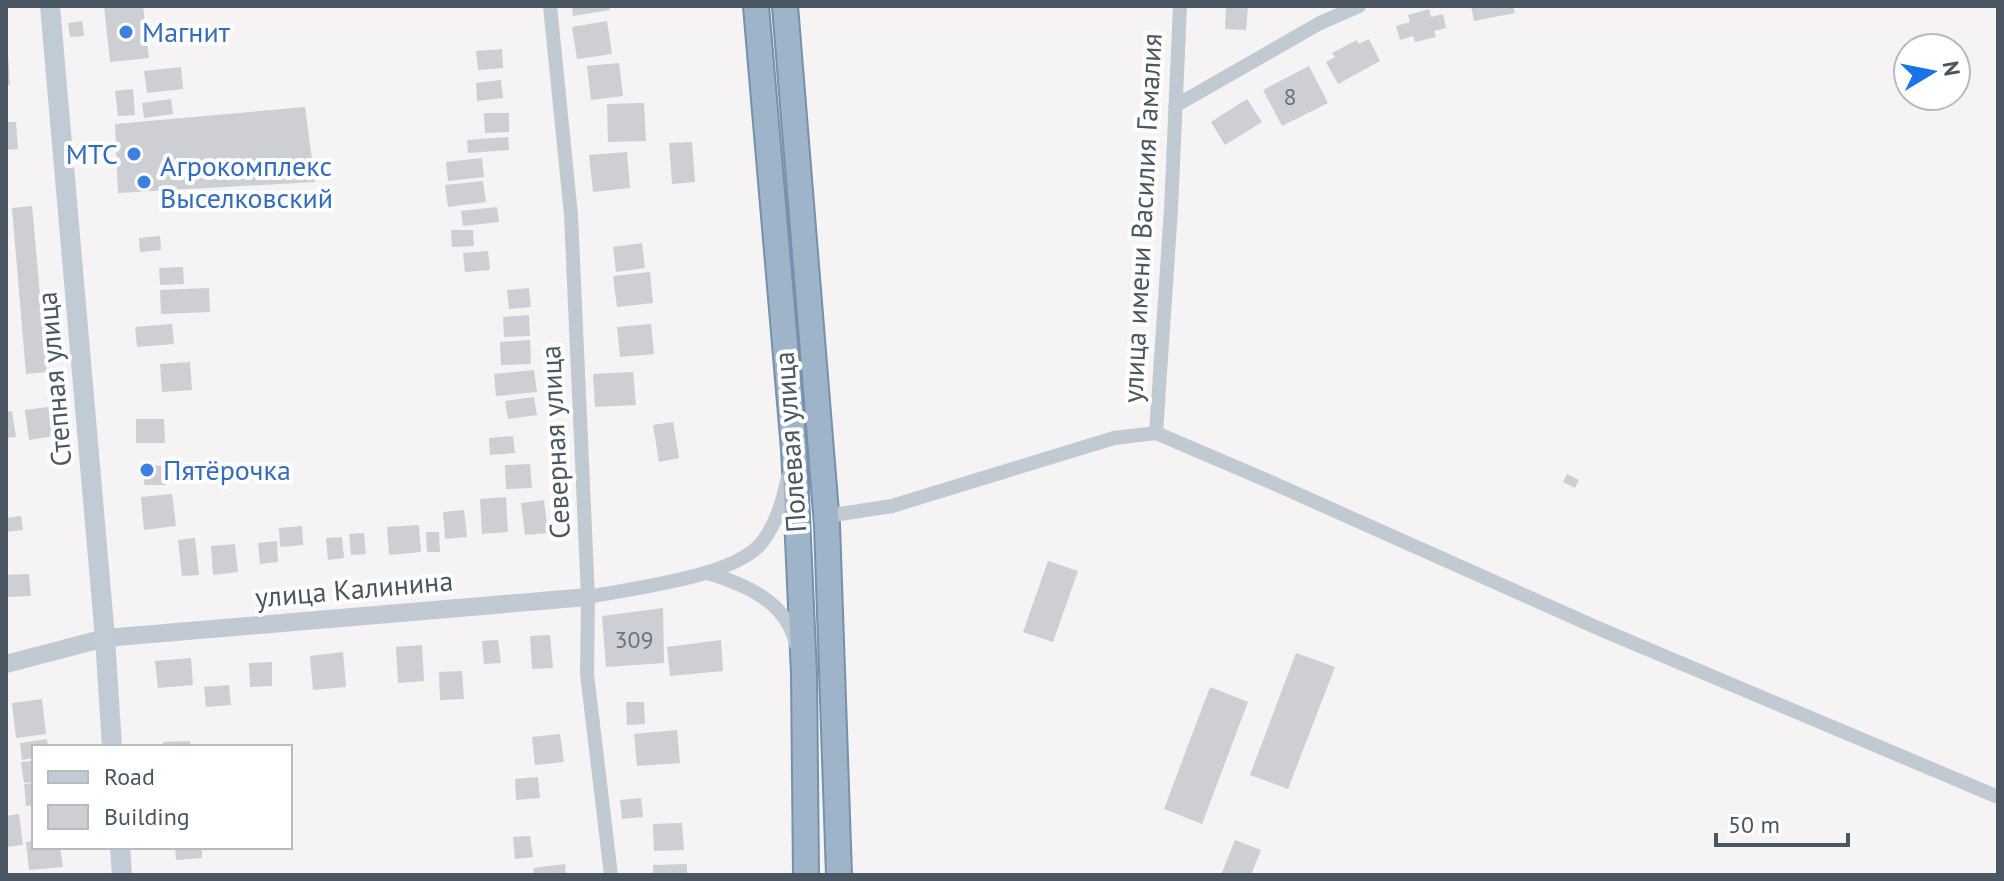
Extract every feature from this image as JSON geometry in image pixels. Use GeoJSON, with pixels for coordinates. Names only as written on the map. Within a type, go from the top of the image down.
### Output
{"type":"FeatureCollection","features":[{"type":"Feature","properties":{"kind":"highway","name":"Полевая улица"},"geometry":{"type":"LineString","coordinates":[[756,6],[794,449],[804,674],[806,875]]}},
{"type":"Feature","properties":{"kind":"highway","name":"Полевая улица"},"geometry":{"type":"LineString","coordinates":[[785,6],[827,516],[839,875]]}},
{"type":"Feature","properties":{"kind":"main road","name":"Степная улица"},"geometry":{"type":"LineString","coordinates":[[50,6],[112,745]]}},
{"type":"Feature","properties":{"kind":"main road"},"geometry":{"type":"LineString","coordinates":[[120,849],[122,875]]}},
{"type":"Feature","properties":{"kind":"street","name":"Северная улица"},"geometry":{"type":"LineString","coordinates":[[550,6],[571,215],[588,597],[587,674],[611,875]]}},
{"type":"Feature","properties":{"kind":"street","name":"улица имени Василия Гамалия"},"geometry":{"type":"LineString","coordinates":[[1156,433],[1180,6]]}},
{"type":"Feature","properties":{"kind":"street"},"geometry":{"type":"LineString","coordinates":[[1175,106],[1320,23],[1359,6]]}},
{"type":"Feature","properties":{"kind":"street"},"geometry":{"type":"LineString","coordinates":[[827,516],[892,506],[1114,438],[1156,433],[1600,629],[1998,797]]}},
{"type":"Feature","properties":{"kind":"street","name":"улица Калинина"},"geometry":{"type":"LineString","coordinates":[[6,664],[105,638],[588,597],[708,573],[743,559],[763,542],[780,509],[794,449]]}},
{"type":"Feature","properties":{"kind":"street"},"geometry":{"type":"LineString","coordinates":[[708,573],[759,593],[778,609],[794,632],[804,674]]}},
{"type":"Feature","properties":{"kind":"building","name":"Магнит"},"geometry":{"type":"Polygon","coordinates":[[[104,6],[143,6],[149,58],[110,62],[104,6]]]}},
{"type":"Feature","properties":{"kind":"building"},"geometry":{"type":"Polygon","coordinates":[[[572,6],[610,6],[610,10],[573,16],[572,6]]]}},
{"type":"Feature","properties":{"kind":"building"},"geometry":{"type":"Polygon","coordinates":[[[1226,6],[1248,6],[1246,30],[1225,29],[1226,6]]]}},
{"type":"Feature","properties":{"kind":"building"},"geometry":{"type":"Polygon","coordinates":[[[1471,6],[1513,6],[1515,13],[1474,21],[1471,6]]]}},
{"type":"Feature","properties":{"kind":"building"},"geometry":{"type":"Polygon","coordinates":[[[1429,9],[1431,17],[1443,14],[1446,28],[1434,31],[1436,37],[1415,42],[1413,36],[1400,40],[1396,26],[1410,22],[1408,15],[1429,9]]]}},
{"type":"Feature","properties":{"kind":"building"},"geometry":{"type":"Polygon","coordinates":[[[82,21],[84,36],[70,37],[68,23],[82,21]]]}},
{"type":"Feature","properties":{"kind":"building"},"geometry":{"type":"Polygon","coordinates":[[[607,21],[612,54],[577,59],[572,27],[607,21]]]}},
{"type":"Feature","properties":{"kind":"building"},"geometry":{"type":"Polygon","coordinates":[[[1369,39],[1380,61],[1338,84],[1326,62],[1335,57],[1332,53],[1357,40],[1359,44],[1369,39]]]}},
{"type":"Feature","properties":{"kind":"building"},"geometry":{"type":"Polygon","coordinates":[[[502,49],[503,68],[478,70],[476,51],[502,49]]]}},
{"type":"Feature","properties":{"kind":"building"},"geometry":{"type":"Polygon","coordinates":[[[8,53],[10,85],[6,85],[8,53]]]}},
{"type":"Feature","properties":{"kind":"building"},"geometry":{"type":"Polygon","coordinates":[[[619,63],[623,96],[591,100],[587,66],[619,63]]]}},
{"type":"Feature","properties":{"kind":"building"},"geometry":{"type":"Polygon","coordinates":[[[1309,66],[1328,103],[1282,126],[1263,90],[1309,66]]]}},
{"type":"Feature","properties":{"kind":"building"},"geometry":{"type":"Polygon","coordinates":[[[181,67],[183,89],[147,93],[144,71],[181,67]]]}},
{"type":"Feature","properties":{"kind":"building"},"geometry":{"type":"Polygon","coordinates":[[[501,80],[503,98],[477,101],[476,83],[501,80]]]}},
{"type":"Feature","properties":{"kind":"building"},"geometry":{"type":"Polygon","coordinates":[[[133,89],[135,115],[118,116],[115,91],[133,89]]]}},
{"type":"Feature","properties":{"kind":"building"},"geometry":{"type":"Polygon","coordinates":[[[171,99],[173,114],[144,118],[142,103],[171,99]]]}},
{"type":"Feature","properties":{"kind":"building"},"geometry":{"type":"Polygon","coordinates":[[[1247,99],[1262,122],[1225,145],[1211,122],[1247,99]]]}},
{"type":"Feature","properties":{"kind":"building"},"geometry":{"type":"Polygon","coordinates":[[[644,103],[646,141],[608,142],[607,104],[644,103]]]}},
{"type":"Feature","properties":{"kind":"building"},"geometry":{"type":"Polygon","coordinates":[[[305,107],[315,182],[118,193],[115,124],[305,107]]]}},
{"type":"Feature","properties":{"kind":"building"},"geometry":{"type":"Polygon","coordinates":[[[484,113],[509,113],[509,132],[485,133],[484,113]]]}},
{"type":"Feature","properties":{"kind":"building"},"geometry":{"type":"Polygon","coordinates":[[[6,122],[16,122],[18,149],[6,150],[6,122]]]}},
{"type":"Feature","properties":{"kind":"building"},"geometry":{"type":"Polygon","coordinates":[[[508,137],[509,150],[468,153],[467,140],[508,137]]]}},
{"type":"Feature","properties":{"kind":"building"},"geometry":{"type":"Polygon","coordinates":[[[692,142],[695,182],[672,184],[669,143],[692,142]]]}},
{"type":"Feature","properties":{"kind":"building"},"geometry":{"type":"Polygon","coordinates":[[[627,152],[630,188],[593,192],[589,155],[627,152]]]}},
{"type":"Feature","properties":{"kind":"building"},"geometry":{"type":"Polygon","coordinates":[[[482,158],[484,177],[448,181],[446,162],[482,158]]]}},
{"type":"Feature","properties":{"kind":"building"},"geometry":{"type":"Polygon","coordinates":[[[483,181],[486,202],[448,207],[445,185],[483,181]]]}},
{"type":"Feature","properties":{"kind":"building"},"geometry":{"type":"Polygon","coordinates":[[[32,206],[47,372],[26,374],[12,208],[32,206]]]}},
{"type":"Feature","properties":{"kind":"building"},"geometry":{"type":"Polygon","coordinates":[[[497,207],[499,222],[463,226],[461,211],[497,207]]]}},
{"type":"Feature","properties":{"kind":"building"},"geometry":{"type":"Polygon","coordinates":[[[451,230],[473,230],[474,246],[452,247],[451,230]]]}},
{"type":"Feature","properties":{"kind":"building"},"geometry":{"type":"Polygon","coordinates":[[[160,236],[161,250],[140,252],[139,238],[160,236]]]}},
{"type":"Feature","properties":{"kind":"building"},"geometry":{"type":"Polygon","coordinates":[[[642,243],[645,268],[616,272],[613,247],[642,243]]]}},
{"type":"Feature","properties":{"kind":"building"},"geometry":{"type":"Polygon","coordinates":[[[488,251],[490,270],[465,272],[463,253],[488,251]]]}},
{"type":"Feature","properties":{"kind":"building"},"geometry":{"type":"Polygon","coordinates":[[[183,267],[184,284],[160,285],[159,268],[183,267]]]}},
{"type":"Feature","properties":{"kind":"building"},"geometry":{"type":"Polygon","coordinates":[[[650,272],[653,303],[617,307],[613,276],[650,272]]]}},
{"type":"Feature","properties":{"kind":"building"},"geometry":{"type":"Polygon","coordinates":[[[209,288],[210,312],[161,314],[160,290],[209,288]]]}},
{"type":"Feature","properties":{"kind":"building"},"geometry":{"type":"Polygon","coordinates":[[[529,288],[531,307],[509,309],[507,290],[529,288]]]}},
{"type":"Feature","properties":{"kind":"building"},"geometry":{"type":"Polygon","coordinates":[[[529,315],[530,336],[504,337],[503,317],[529,315]]]}},
{"type":"Feature","properties":{"kind":"building"},"geometry":{"type":"Polygon","coordinates":[[[172,324],[174,344],[137,347],[135,327],[172,324]]]}},
{"type":"Feature","properties":{"kind":"building"},"geometry":{"type":"Polygon","coordinates":[[[651,324],[654,354],[620,357],[617,327],[651,324]]]}},
{"type":"Feature","properties":{"kind":"building"},"geometry":{"type":"Polygon","coordinates":[[[530,340],[531,364],[501,365],[500,342],[530,340]]]}},
{"type":"Feature","properties":{"kind":"building"},"geometry":{"type":"Polygon","coordinates":[[[190,362],[192,390],[162,392],[160,364],[190,362]]]}},
{"type":"Feature","properties":{"kind":"building"},"geometry":{"type":"Polygon","coordinates":[[[534,370],[537,392],[496,396],[494,374],[534,370]]]}},
{"type":"Feature","properties":{"kind":"building"},"geometry":{"type":"Polygon","coordinates":[[[633,372],[636,405],[595,407],[593,374],[633,372]]]}},
{"type":"Feature","properties":{"kind":"building"},"geometry":{"type":"Polygon","coordinates":[[[534,397],[537,415],[508,419],[505,401],[534,397]]]}},
{"type":"Feature","properties":{"kind":"building"},"geometry":{"type":"Polygon","coordinates":[[[56,406],[60,435],[29,440],[25,410],[56,406]]]}},
{"type":"Feature","properties":{"kind":"building"},"geometry":{"type":"Polygon","coordinates":[[[12,411],[16,437],[6,438],[6,412],[12,411]]]}},
{"type":"Feature","properties":{"kind":"building"},"geometry":{"type":"Polygon","coordinates":[[[136,419],[164,419],[165,443],[136,443],[136,419]]]}},
{"type":"Feature","properties":{"kind":"building"},"geometry":{"type":"Polygon","coordinates":[[[673,422],[679,458],[659,462],[653,425],[673,422]]]}},
{"type":"Feature","properties":{"kind":"building"},"geometry":{"type":"Polygon","coordinates":[[[513,436],[515,453],[490,455],[489,438],[513,436]]]}},
{"type":"Feature","properties":{"kind":"building"},"geometry":{"type":"Polygon","coordinates":[[[530,464],[532,488],[506,489],[505,465],[530,464]]]}},
{"type":"Feature","properties":{"kind":"building"},"geometry":{"type":"Polygon","coordinates":[[[145,465],[166,466],[166,485],[144,485],[145,465]]]}},
{"type":"Feature","properties":{"kind":"building"},"geometry":{"type":"Polygon","coordinates":[[[1567,474],[1579,480],[1575,488],[1563,482],[1567,474]]]}},
{"type":"Feature","properties":{"kind":"building"},"geometry":{"type":"Polygon","coordinates":[[[172,494],[176,526],[144,530],[141,497],[172,494]]]}},
{"type":"Feature","properties":{"kind":"building"},"geometry":{"type":"Polygon","coordinates":[[[506,497],[508,532],[482,534],[480,499],[506,497]]]}},
{"type":"Feature","properties":{"kind":"building"},"geometry":{"type":"Polygon","coordinates":[[[544,500],[548,533],[525,535],[521,503],[544,500]]]}},
{"type":"Feature","properties":{"kind":"building"},"geometry":{"type":"Polygon","coordinates":[[[464,510],[467,537],[445,539],[443,512],[464,510]]]}},
{"type":"Feature","properties":{"kind":"building"},"geometry":{"type":"Polygon","coordinates":[[[21,516],[23,530],[6,532],[6,518],[21,516]]]}},
{"type":"Feature","properties":{"kind":"building"},"geometry":{"type":"Polygon","coordinates":[[[419,525],[421,552],[389,555],[387,527],[419,525]]]}},
{"type":"Feature","properties":{"kind":"building"},"geometry":{"type":"Polygon","coordinates":[[[302,526],[303,545],[280,547],[279,528],[302,526]]]}},
{"type":"Feature","properties":{"kind":"building"},"geometry":{"type":"Polygon","coordinates":[[[426,532],[439,532],[440,552],[427,552],[426,532]]]}},
{"type":"Feature","properties":{"kind":"building"},"geometry":{"type":"Polygon","coordinates":[[[364,533],[366,554],[351,555],[349,534],[364,533]]]}},
{"type":"Feature","properties":{"kind":"building"},"geometry":{"type":"Polygon","coordinates":[[[342,537],[344,558],[328,560],[326,538],[342,537]]]}},
{"type":"Feature","properties":{"kind":"building"},"geometry":{"type":"Polygon","coordinates":[[[195,538],[199,575],[182,576],[178,540],[195,538]]]}},
{"type":"Feature","properties":{"kind":"building"},"geometry":{"type":"Polygon","coordinates":[[[277,541],[278,562],[260,564],[258,543],[277,541]]]}},
{"type":"Feature","properties":{"kind":"building"},"geometry":{"type":"Polygon","coordinates":[[[235,544],[238,572],[213,575],[211,546],[235,544]]]}},
{"type":"Feature","properties":{"kind":"building"},"geometry":{"type":"Polygon","coordinates":[[[1048,561],[1078,571],[1053,642],[1023,632],[1048,561]]]}},
{"type":"Feature","properties":{"kind":"building"},"geometry":{"type":"Polygon","coordinates":[[[29,574],[31,596],[6,597],[6,575],[29,574]]]}},
{"type":"Feature","properties":{"kind":"building"},"geometry":{"type":"Polygon","coordinates":[[[663,608],[664,663],[606,667],[602,616],[663,608]]]}},
{"type":"Feature","properties":{"kind":"building"},"geometry":{"type":"Polygon","coordinates":[[[550,635],[553,668],[532,669],[530,636],[550,635]]]}},
{"type":"Feature","properties":{"kind":"building"},"geometry":{"type":"Polygon","coordinates":[[[498,640],[501,663],[484,664],[482,641],[498,640]]]}},
{"type":"Feature","properties":{"kind":"building"},"geometry":{"type":"Polygon","coordinates":[[[721,640],[723,671],[670,676],[667,647],[721,640]]]}},
{"type":"Feature","properties":{"kind":"building"},"geometry":{"type":"Polygon","coordinates":[[[422,645],[424,681],[398,683],[396,647],[422,645]]]}},
{"type":"Feature","properties":{"kind":"building"},"geometry":{"type":"Polygon","coordinates":[[[343,652],[346,687],[313,690],[310,656],[343,652]]]}},
{"type":"Feature","properties":{"kind":"building"},"geometry":{"type":"Polygon","coordinates":[[[1296,653],[1335,667],[1288,789],[1250,775],[1296,653]]]}},
{"type":"Feature","properties":{"kind":"building"},"geometry":{"type":"Polygon","coordinates":[[[191,658],[193,685],[158,688],[155,661],[191,658]]]}},
{"type":"Feature","properties":{"kind":"building"},"geometry":{"type":"Polygon","coordinates":[[[272,662],[272,686],[250,687],[249,663],[272,662]]]}},
{"type":"Feature","properties":{"kind":"building"},"geometry":{"type":"Polygon","coordinates":[[[462,671],[464,699],[440,700],[439,672],[462,671]]]}},
{"type":"Feature","properties":{"kind":"building"},"geometry":{"type":"Polygon","coordinates":[[[229,685],[231,705],[206,707],[204,687],[229,685]]]}},
{"type":"Feature","properties":{"kind":"building"},"geometry":{"type":"Polygon","coordinates":[[[1210,687],[1248,702],[1202,824],[1164,809],[1210,687]]]}},
{"type":"Feature","properties":{"kind":"building"},"geometry":{"type":"Polygon","coordinates":[[[42,699],[46,734],[16,738],[12,703],[42,699]]]}},
{"type":"Feature","properties":{"kind":"building"},"geometry":{"type":"Polygon","coordinates":[[[626,702],[644,702],[645,724],[627,725],[626,702]]]}},
{"type":"Feature","properties":{"kind":"building"},"geometry":{"type":"Polygon","coordinates":[[[677,730],[680,763],[637,766],[634,734],[677,730]]]}},
{"type":"Feature","properties":{"kind":"building"},"geometry":{"type":"Polygon","coordinates":[[[560,734],[564,762],[535,765],[532,737],[560,734]]]}},
{"type":"Feature","properties":{"kind":"building"},"geometry":{"type":"Polygon","coordinates":[[[47,739],[48,745],[32,745],[32,758],[22,760],[20,743],[47,739]]]}},
{"type":"Feature","properties":{"kind":"building"},"geometry":{"type":"Polygon","coordinates":[[[190,741],[191,745],[163,745],[163,742],[190,741]]]}},
{"type":"Feature","properties":{"kind":"building"},"geometry":{"type":"Polygon","coordinates":[[[32,761],[32,782],[24,783],[21,762],[32,761]]]}},
{"type":"Feature","properties":{"kind":"building"},"geometry":{"type":"Polygon","coordinates":[[[538,777],[540,798],[516,800],[515,779],[538,777]]]}},
{"type":"Feature","properties":{"kind":"building"},"geometry":{"type":"Polygon","coordinates":[[[32,783],[32,805],[26,806],[24,784],[32,783]]]}},
{"type":"Feature","properties":{"kind":"building"},"geometry":{"type":"Polygon","coordinates":[[[641,798],[643,817],[622,819],[620,800],[641,798]]]}},
{"type":"Feature","properties":{"kind":"building"},"geometry":{"type":"Polygon","coordinates":[[[19,814],[23,845],[6,847],[6,816],[19,814]]]}},
{"type":"Feature","properties":{"kind":"building"},"geometry":{"type":"Polygon","coordinates":[[[682,823],[684,850],[654,851],[653,824],[682,823]]]}},
{"type":"Feature","properties":{"kind":"building"},"geometry":{"type":"Polygon","coordinates":[[[530,836],[533,857],[515,859],[513,837],[530,836]]]}},
{"type":"Feature","properties":{"kind":"building"},"geometry":{"type":"Polygon","coordinates":[[[1235,840],[1261,850],[1251,875],[1221,875],[1235,840]]]}},
{"type":"Feature","properties":{"kind":"building"},"geometry":{"type":"Polygon","coordinates":[[[32,841],[32,849],[60,849],[63,867],[29,870],[26,842],[32,841]]]}},
{"type":"Feature","properties":{"kind":"building"},"geometry":{"type":"Polygon","coordinates":[[[175,849],[202,849],[202,858],[176,860],[175,849]]]}},
{"type":"Feature","properties":{"kind":"building"},"geometry":{"type":"Polygon","coordinates":[[[565,864],[566,875],[534,875],[533,868],[565,864]]]}},
{"type":"Feature","properties":{"kind":"building"},"geometry":{"type":"Polygon","coordinates":[[[687,864],[687,875],[653,875],[653,865],[687,864]]]}},
{"type":"Feature","properties":{"kind":"place","name":"Магнит"},"geometry":{"type":"Point","coordinates":[126,32]}},
{"type":"Feature","properties":{"kind":"place","name":"МТС"},"geometry":{"type":"Point","coordinates":[134,154]}},
{"type":"Feature","properties":{"kind":"place","name":"Агрокомплекс Выселковский"},"geometry":{"type":"Point","coordinates":[144,182]}},
{"type":"Feature","properties":{"kind":"place","name":"Пятёрочка"},"geometry":{"type":"Point","coordinates":[147,470]}}]}
